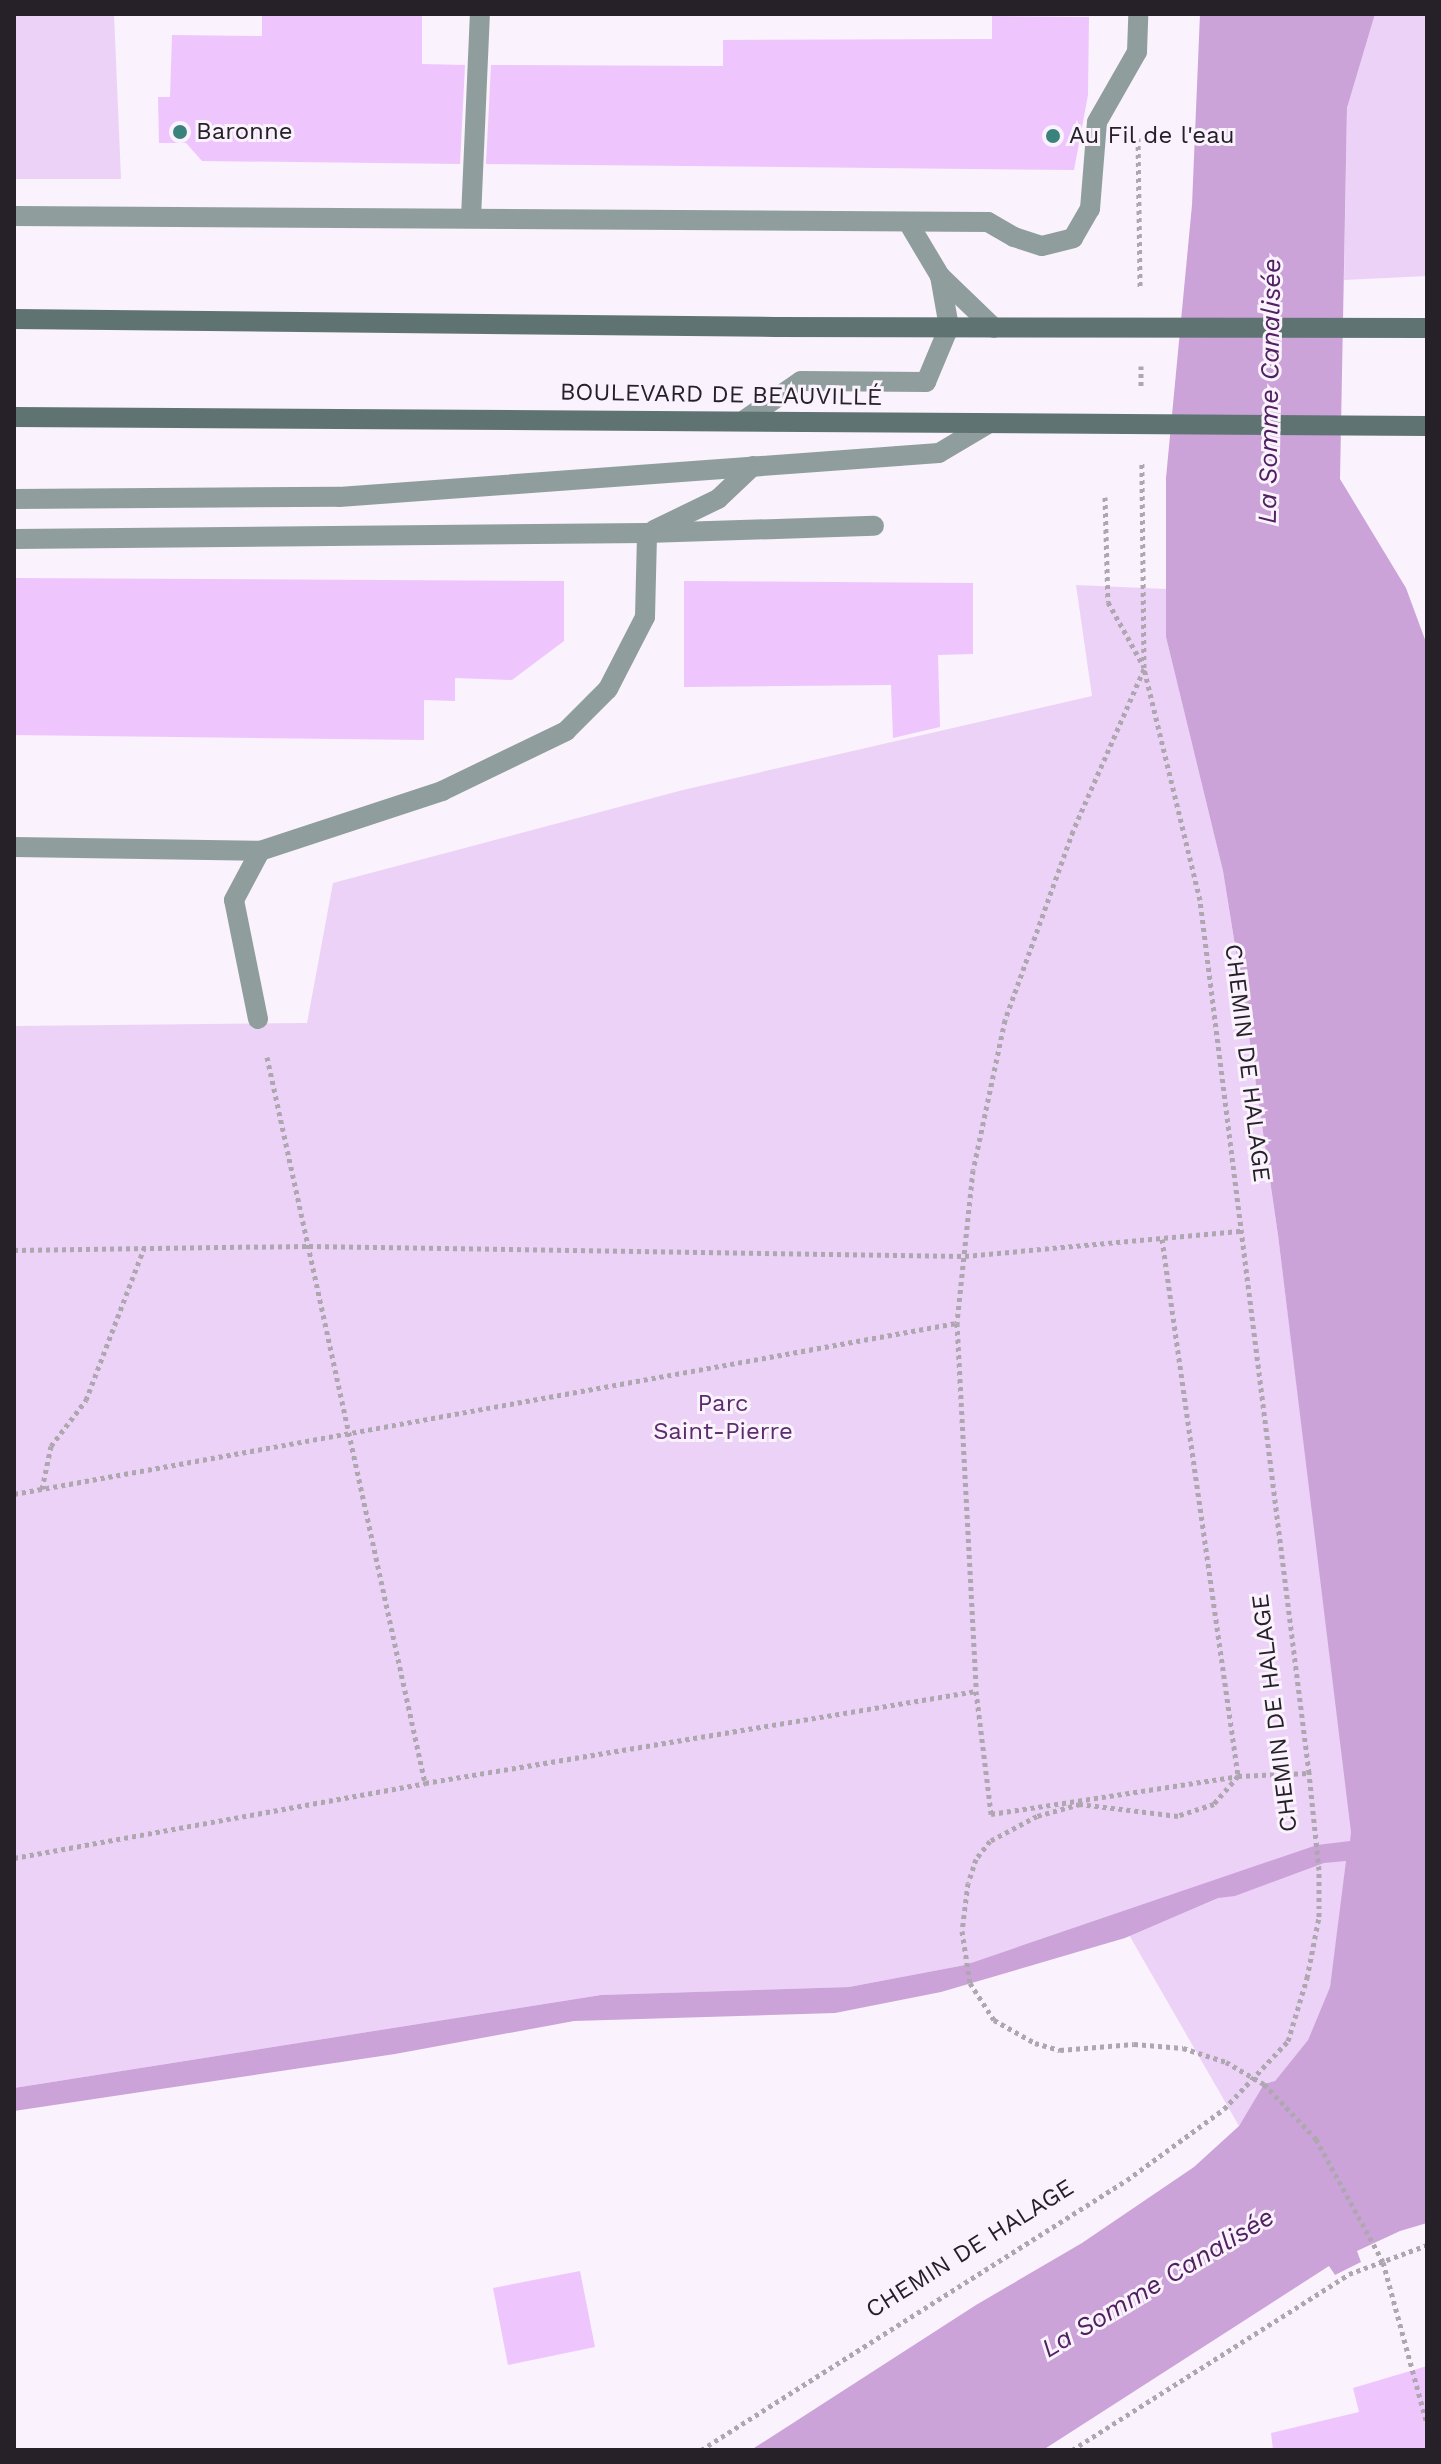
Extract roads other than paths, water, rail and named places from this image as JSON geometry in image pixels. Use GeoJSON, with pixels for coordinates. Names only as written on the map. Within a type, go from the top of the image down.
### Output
{"type":"FeatureCollection","features":[{"type":"Feature","properties":{"kind":"main road"},"geometry":{"type":"LineString","coordinates":[[14,319],[994,328],[1427,328]]}},
{"type":"Feature","properties":{"kind":"main road","name":"BOULEVARD DE BEAUVILLÉ"},"geometry":{"type":"LineString","coordinates":[[14,417],[1427,426]]}},
{"type":"Feature","properties":{"kind":"street"},"geometry":{"type":"LineString","coordinates":[[471,218],[480,14]]}},
{"type":"Feature","properties":{"kind":"street"},"geometry":{"type":"LineString","coordinates":[[14,216],[909,224],[988,222],[1014,237],[1042,246],[1073,238],[1090,209],[1097,122],[1137,52],[1138,14]]}},
{"type":"Feature","properties":{"kind":"street"},"geometry":{"type":"LineString","coordinates":[[909,224],[940,276],[994,328]]}},
{"type":"Feature","properties":{"kind":"street"},"geometry":{"type":"LineString","coordinates":[[743,421],[801,381],[926,382],[949,327],[940,276]]}},
{"type":"Feature","properties":{"kind":"street"},"geometry":{"type":"LineString","coordinates":[[14,499],[339,497],[939,453],[986,425]]}},
{"type":"Feature","properties":{"kind":"street"},"geometry":{"type":"LineString","coordinates":[[647,533],[718,499],[753,466]]}},
{"type":"Feature","properties":{"kind":"street"},"geometry":{"type":"LineString","coordinates":[[14,539],[647,533],[874,526]]}},
{"type":"Feature","properties":{"kind":"street"},"geometry":{"type":"LineString","coordinates":[[14,847],[260,851],[442,791],[566,731],[608,689],[645,617],[647,533]]}},
{"type":"Feature","properties":{"kind":"street"},"geometry":{"type":"LineString","coordinates":[[258,1019],[234,900],[260,851]]}},
{"type":"Feature","properties":{"kind":"water","name":"La Somme Canalisée"},"geometry":{"type":"Polygon","coordinates":[[[1200,14],[1375,14],[1347,108],[1340,479],[1406,588],[1427,645],[1427,2223],[1400,2231],[1357,2251],[1361,2262],[1335,2275],[1329,2266],[1043,2450],[751,2450],[976,2305],[1082,2243],[1194,2167],[1239,2126],[1264,2084],[1275,2081],[1308,2040],[1330,1987],[1346,1861],[1324,1863],[1235,1896],[1218,1898],[1125,1938],[941,1992],[835,2013],[574,2021],[395,2054],[14,2111],[14,2088],[601,1995],[849,1987],[965,1965],[1317,1845],[1350,1841],[1278,1235],[1243,995],[1223,871],[1166,637],[1166,478],[1192,205],[1200,14]]]}},
{"type":"Feature","properties":{"kind":"place","name":"Baronne"},"geometry":{"type":"Point","coordinates":[180,132]}},
{"type":"Feature","properties":{"kind":"place","name":"Au Fil de l'eau"},"geometry":{"type":"Point","coordinates":[1053,136]}},
{"type":"Feature","properties":{"kind":"park label","name":"Parc Saint-Pierre"},"geometry":{"type":"Point","coordinates":[723,1418]}}]}
